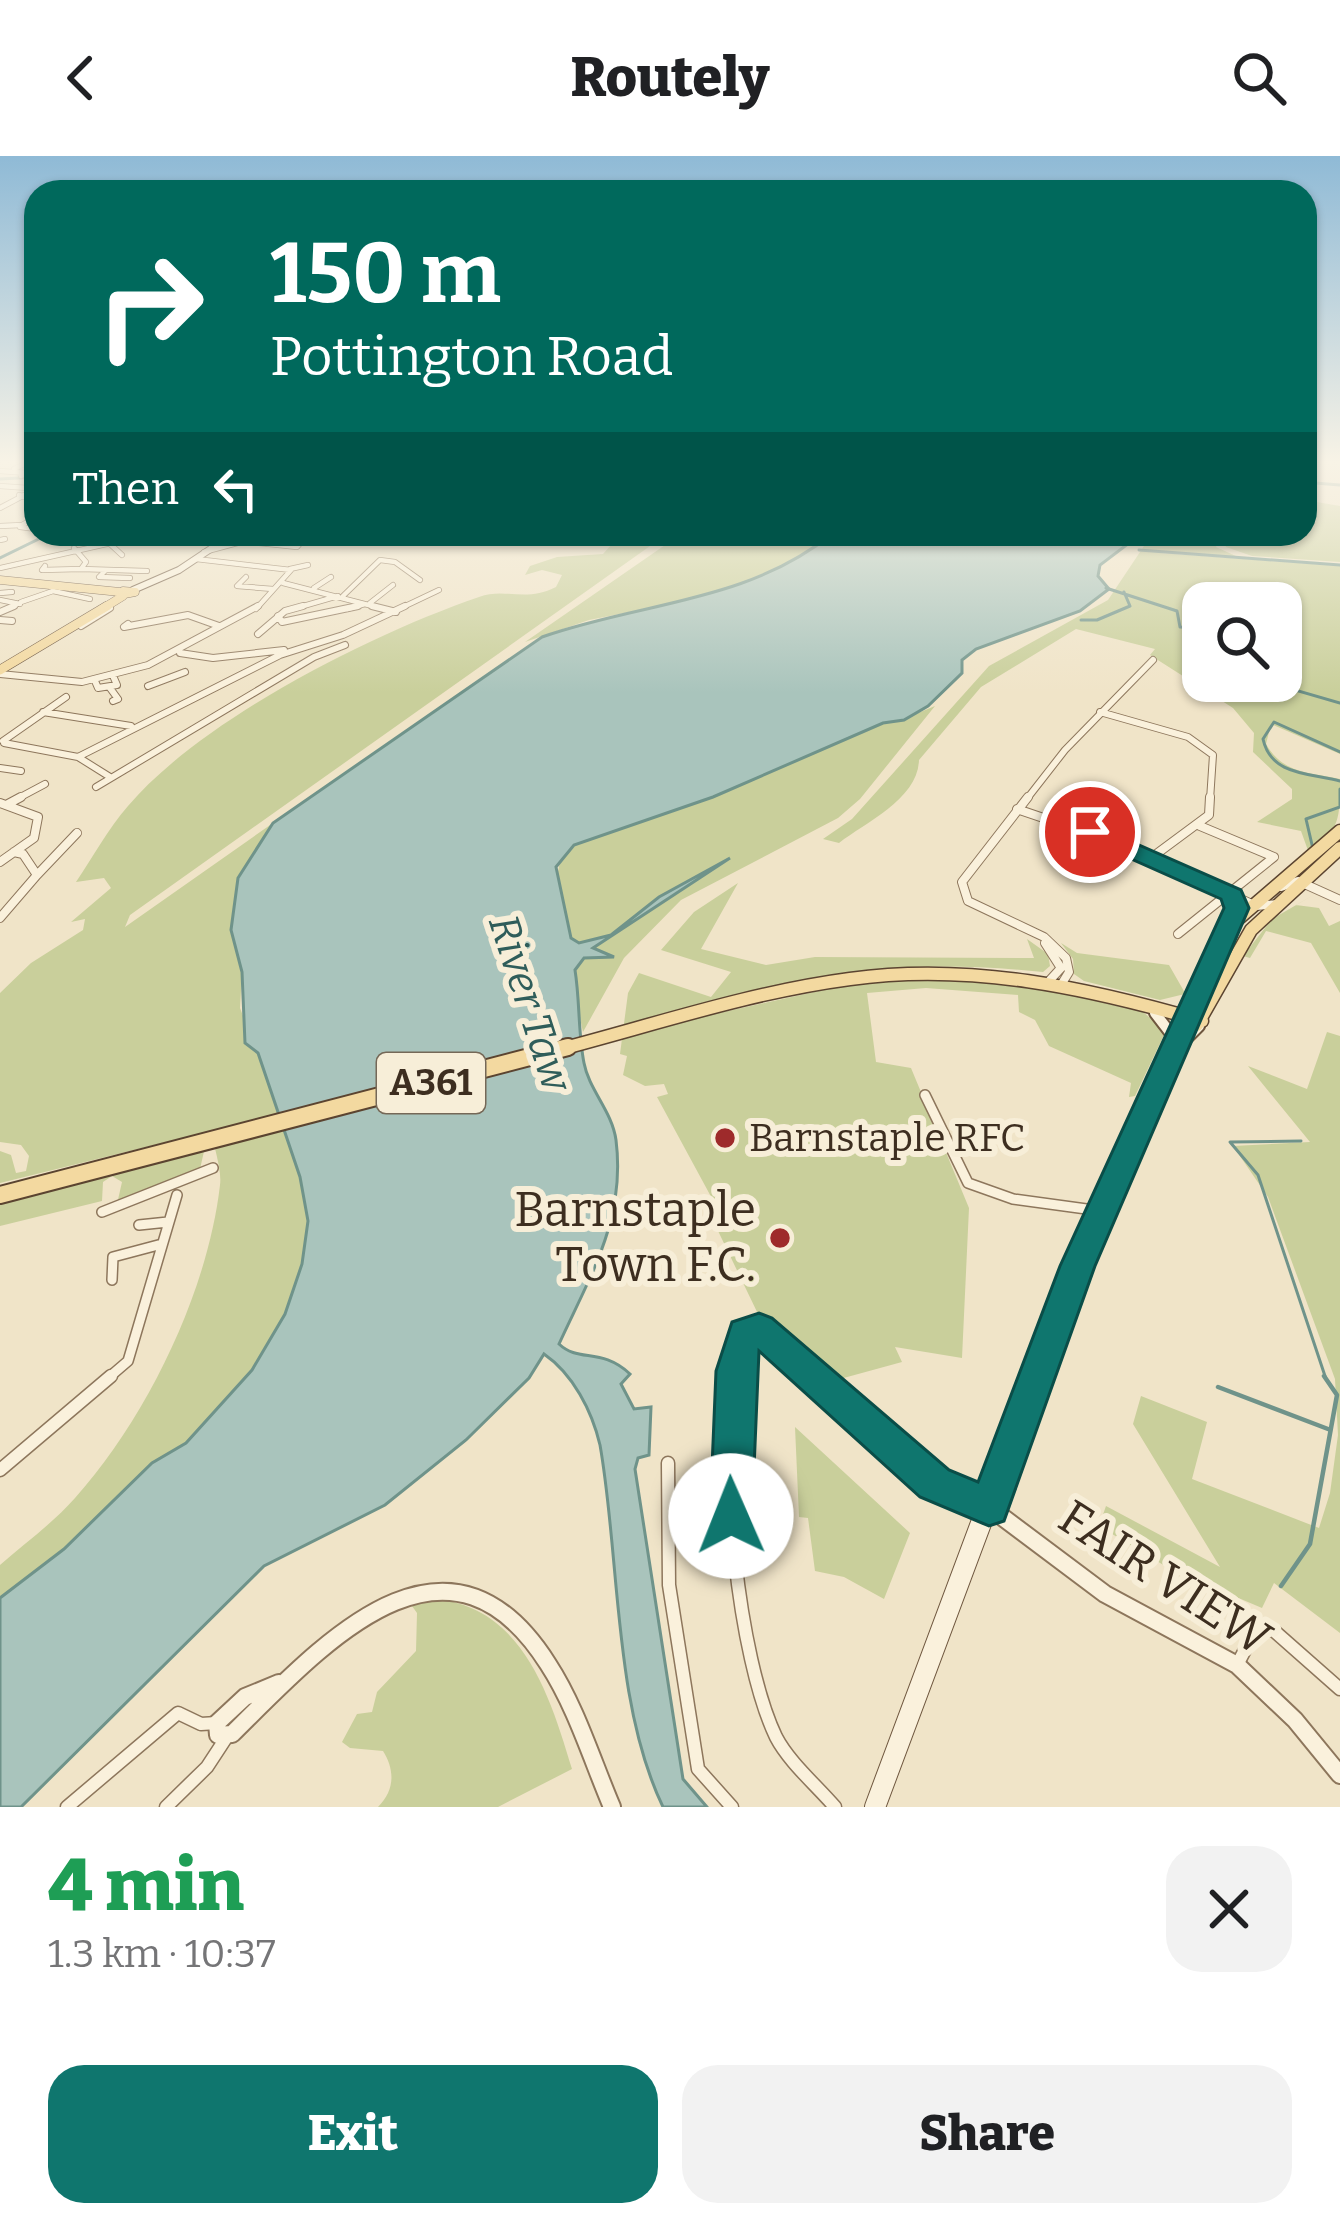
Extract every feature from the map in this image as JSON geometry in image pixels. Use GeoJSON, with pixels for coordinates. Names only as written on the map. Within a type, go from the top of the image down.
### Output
{"type":"FeatureCollection","features":[{"type":"Feature","properties":{"kind":"main road"},"geometry":{"type":"LineString","coordinates":[[0,580],[123,587],[196,559],[214,546]]}},
{"type":"Feature","properties":{"kind":"main road"},"geometry":{"type":"LineString","coordinates":[[0,672],[110,608],[123,587]]}},
{"type":"Feature","properties":{"kind":"main road"},"geometry":{"type":"LineString","coordinates":[[1194,1021],[1197,997],[1231,925],[1262,904],[1340,831]]}},
{"type":"Feature","properties":{"kind":"main road"},"geometry":{"type":"LineString","coordinates":[[875,1807],[1102,1212],[1173,1046],[1194,1021],[1262,904],[1309,883],[1340,848]]}},
{"type":"Feature","properties":{"kind":"main road","name":"A361"},"geometry":{"type":"LineString","coordinates":[[4,1192],[823,982],[915,974],[1056,984],[1177,1006],[1197,997]]}},
{"type":"Feature","properties":{"kind":"main road","name":"A361"},"geometry":{"type":"LineString","coordinates":[[1056,984],[1194,1021]]}},
{"type":"Feature","properties":{"kind":"main road","name":"A361"},"geometry":{"type":"LineString","coordinates":[[1141,1001],[1194,1021]]}},
{"type":"Feature","properties":{"kind":"main road"},"geometry":{"type":"LineString","coordinates":[[1155,1013],[1173,1046]]}},
{"type":"Feature","properties":{"kind":"street"},"geometry":{"type":"LineString","coordinates":[[113,546],[122,553],[132,549]]}},
{"type":"Feature","properties":{"kind":"street"},"geometry":{"type":"LineString","coordinates":[[204,552],[236,546]]}},
{"type":"Feature","properties":{"kind":"street"},"geometry":{"type":"LineString","coordinates":[[0,568],[74,548],[86,562],[81,569]]}},
{"type":"Feature","properties":{"kind":"street"},"geometry":{"type":"LineString","coordinates":[[196,559],[290,568],[308,565]]}},
{"type":"Feature","properties":{"kind":"street"},"geometry":{"type":"LineString","coordinates":[[258,634],[278,616],[340,596],[363,581],[372,564],[383,560],[420,580]]}},
{"type":"Feature","properties":{"kind":"street"},"geometry":{"type":"LineString","coordinates":[[0,672],[95,681],[113,678],[178,652],[259,606],[290,568]]}},
{"type":"Feature","properties":{"kind":"street"},"geometry":{"type":"LineString","coordinates":[[42,569],[106,570],[138,573],[123,587],[100,577],[106,570]]}},
{"type":"Feature","properties":{"kind":"street"},"geometry":{"type":"LineString","coordinates":[[246,577],[237,586],[244,591],[275,590]]}},
{"type":"Feature","properties":{"kind":"street"},"geometry":{"type":"LineString","coordinates":[[314,588],[332,577]]}},
{"type":"Feature","properties":{"kind":"street"},"geometry":{"type":"LineString","coordinates":[[282,583],[396,612]]}},
{"type":"Feature","properties":{"kind":"street"},"geometry":{"type":"LineString","coordinates":[[278,616],[282,622],[300,622],[367,604],[393,585]]}},
{"type":"Feature","properties":{"kind":"street"},"geometry":{"type":"LineString","coordinates":[[178,652],[213,658],[290,651],[396,612],[439,590]]}},
{"type":"Feature","properties":{"kind":"street"},"geometry":{"type":"LineString","coordinates":[[0,616],[19,603],[53,591],[93,597]]}},
{"type":"Feature","properties":{"kind":"street"},"geometry":{"type":"LineString","coordinates":[[0,596],[14,592]]}},
{"type":"Feature","properties":{"kind":"street"},"geometry":{"type":"LineString","coordinates":[[0,596],[35,606]]}},
{"type":"Feature","properties":{"kind":"street"},"geometry":{"type":"LineString","coordinates":[[115,626],[138,628],[166,614],[200,617],[220,627]]}},
{"type":"Feature","properties":{"kind":"street"},"geometry":{"type":"LineString","coordinates":[[0,616],[13,622]]}},
{"type":"Feature","properties":{"kind":"street"},"geometry":{"type":"LineString","coordinates":[[97,787],[314,656],[345,645]]}},
{"type":"Feature","properties":{"kind":"street"},"geometry":{"type":"LineString","coordinates":[[290,651],[314,656]]}},
{"type":"Feature","properties":{"kind":"street"},"geometry":{"type":"LineString","coordinates":[[78,758],[276,653]]}},
{"type":"Feature","properties":{"kind":"street"},"geometry":{"type":"LineString","coordinates":[[1056,984],[1070,972],[1065,954],[976,907],[960,890],[1017,808],[1100,712],[1150,663],[1161,668]]}},
{"type":"Feature","properties":{"kind":"street"},"geometry":{"type":"LineString","coordinates":[[148,665],[172,677]]}},
{"type":"Feature","properties":{"kind":"street"},"geometry":{"type":"LineString","coordinates":[[148,686],[185,672]]}},
{"type":"Feature","properties":{"kind":"street"},"geometry":{"type":"LineString","coordinates":[[95,681],[98,688],[110,688],[118,682],[113,678]]}},
{"type":"Feature","properties":{"kind":"street"},"geometry":{"type":"LineString","coordinates":[[110,688],[118,699],[113,701]]}},
{"type":"Feature","properties":{"kind":"street"},"geometry":{"type":"LineString","coordinates":[[2,742],[66,698]]}},
{"type":"Feature","properties":{"kind":"street"},"geometry":{"type":"LineString","coordinates":[[44,712],[134,727]]}},
{"type":"Feature","properties":{"kind":"street"},"geometry":{"type":"LineString","coordinates":[[1100,712],[1189,737],[1213,755],[1212,807],[1200,826],[1151,858]]}},
{"type":"Feature","properties":{"kind":"street"},"geometry":{"type":"LineString","coordinates":[[2,742],[78,758],[111,777]]}},
{"type":"Feature","properties":{"kind":"street"},"geometry":{"type":"LineString","coordinates":[[0,767],[21,771]]}},
{"type":"Feature","properties":{"kind":"street"},"geometry":{"type":"LineString","coordinates":[[3,804],[45,784]]}},
{"type":"Feature","properties":{"kind":"street"},"geometry":{"type":"LineString","coordinates":[[0,862],[31,840],[37,815],[3,804]]}},
{"type":"Feature","properties":{"kind":"street"},"geometry":{"type":"LineString","coordinates":[[1017,808],[1262,904]]}},
{"type":"Feature","properties":{"kind":"street"},"geometry":{"type":"LineString","coordinates":[[1178,934],[1274,856],[1200,826]]}},
{"type":"Feature","properties":{"kind":"street"},"geometry":{"type":"LineString","coordinates":[[0,918],[77,833]]}},
{"type":"Feature","properties":{"kind":"street"},"geometry":{"type":"LineString","coordinates":[[14,851],[25,856],[31,874],[37,875]]}},
{"type":"Feature","properties":{"kind":"street"},"geometry":{"type":"LineString","coordinates":[[1309,883],[1340,900]]}},
{"type":"Feature","properties":{"kind":"street"},"geometry":{"type":"LineString","coordinates":[[1229,894],[1236,908],[1231,925]]}},
{"type":"Feature","properties":{"kind":"street"},"geometry":{"type":"LineString","coordinates":[[1032,933],[1059,959],[1056,984]]}},
{"type":"Feature","properties":{"kind":"street"},"geometry":{"type":"LineString","coordinates":[[926,1095],[968,1183],[1013,1199],[1102,1212]]}},
{"type":"Feature","properties":{"kind":"street"},"geometry":{"type":"LineString","coordinates":[[102,1212],[213,1168]]}},
{"type":"Feature","properties":{"kind":"street"},"geometry":{"type":"LineString","coordinates":[[0,1470],[128,1361],[177,1195]]}},
{"type":"Feature","properties":{"kind":"street"},"geometry":{"type":"LineString","coordinates":[[140,1225],[169,1222]]}},
{"type":"Feature","properties":{"kind":"street"},"geometry":{"type":"LineString","coordinates":[[112,1280],[113,1257],[162,1244]]}},
{"type":"Feature","properties":{"kind":"street"},"geometry":{"type":"LineString","coordinates":[[835,1807],[766,1720],[738,1583],[730,1508],[734,1389],[745,1333],[759,1329],[769,1334],[934,1483],[989,1507]]}},
{"type":"Feature","properties":{"kind":"street"},"geometry":{"type":"LineString","coordinates":[[668,1463],[669,1585],[698,1769],[732,1807]]}},
{"type":"Feature","properties":{"kind":"street","name":"FAIR VIEW"},"geometry":{"type":"LineString","coordinates":[[989,1507],[1105,1594],[1237,1665],[1295,1720],[1340,1775]]}},
{"type":"Feature","properties":{"kind":"street"},"geometry":{"type":"LineString","coordinates":[[702,1508],[730,1508]]}},
{"type":"Feature","properties":{"kind":"street"},"geometry":{"type":"LineString","coordinates":[[166,1807],[207,1767],[222,1730],[245,1697],[279,1683],[391,1600],[443,1588],[473,1592],[519,1621],[548,1661],[612,1807]]}},
{"type":"Feature","properties":{"kind":"street"},"geometry":{"type":"LineString","coordinates":[[1237,1665],[1250,1636],[1267,1628],[1286,1637],[1340,1689]]}},
{"type":"Feature","properties":{"kind":"street"},"geometry":{"type":"LineString","coordinates":[[67,1807],[178,1713],[222,1730]]}},
{"type":"Feature","properties":{"kind":"green space"},"geometry":{"type":"Polygon","coordinates":[[[1317,538],[1340,538],[1340,562],[1252,556],[1226,547],[1317,546],[1317,538]]]}},
{"type":"Feature","properties":{"kind":"green space"},"geometry":{"type":"Polygon","coordinates":[[[610,546],[650,546],[130,915],[125,927],[273,823],[238,878],[231,930],[242,973],[245,1043],[258,1053],[300,1177],[308,1221],[303,1264],[285,1315],[252,1370],[186,1443],[152,1463],[64,1549],[0,1598],[0,1565],[75,1498],[149,1392],[188,1310],[213,1226],[220,1179],[211,1131],[0,1183],[0,1151],[11,1155],[16,1173],[26,1171],[29,1156],[21,1145],[0,1142],[0,993],[31,963],[83,930],[85,919],[71,922],[111,888],[104,878],[76,882],[128,806],[199,742],[291,683],[389,633],[489,594],[535,594],[556,587],[562,575],[542,570],[525,575],[530,566],[557,557],[603,554],[610,546]]]}},
{"type":"Feature","properties":{"kind":"green space"},"geometry":{"type":"Polygon","coordinates":[[[664,546],[967,546],[589,620],[525,642],[664,546]]]}},
{"type":"Feature","properties":{"kind":"green space"},"geometry":{"type":"Polygon","coordinates":[[[1144,546],[1216,546],[1238,557],[1147,552],[1340,566],[1340,754],[1271,724],[1266,744],[1288,766],[1340,779],[1336,822],[1310,856],[1301,831],[1257,822],[1292,799],[1292,789],[1253,752],[1254,733],[1224,702],[1302,702],[1302,582],[1182,582],[1182,675],[1150,655],[1155,649],[1076,629],[981,687],[919,760],[910,786],[889,808],[839,843],[823,839],[852,819],[989,666],[1108,600],[1144,546]]]}},
{"type":"Feature","properties":{"kind":"green space"},"geometry":{"type":"Polygon","coordinates":[[[1018,631],[972,648],[958,660],[957,672],[913,715],[935,706],[860,799],[838,818],[681,900],[624,958],[583,1032],[570,971],[594,1154],[557,877],[561,856],[573,845],[713,797],[885,723],[909,671],[1018,631]]]}},
{"type":"Feature","properties":{"kind":"green space"},"geometry":{"type":"Polygon","coordinates":[[[738,883],[701,949],[766,965],[815,957],[1034,958],[1027,939],[1048,954],[1050,966],[1043,972],[948,967],[855,972],[763,990],[674,1023],[846,985],[927,978],[1040,988],[1143,1012],[1161,1027],[1164,1035],[1135,1096],[1129,1097],[1131,1083],[1049,1046],[1035,1020],[1019,1012],[1018,995],[926,988],[867,993],[876,1062],[911,1068],[969,1208],[962,1358],[895,1347],[902,1362],[829,1382],[784,1334],[759,1316],[707,1208],[715,1204],[657,1097],[668,1094],[664,1084],[645,1086],[623,1075],[627,1056],[620,1054],[628,993],[639,973],[711,997],[731,972],[661,950],[694,912],[738,883]]]}},
{"type":"Feature","properties":{"kind":"green space"},"geometry":{"type":"Polygon","coordinates":[[[1296,905],[1319,908],[1329,926],[1340,921],[1340,993],[1311,943],[1266,931],[1250,958],[1243,956],[1272,919],[1296,905]]]}},
{"type":"Feature","properties":{"kind":"green space"},"geometry":{"type":"Polygon","coordinates":[[[1061,943],[1077,953],[1169,965],[1185,993],[1193,992],[1160,1000],[1084,981],[1074,974],[1073,959],[1061,943]]]}},
{"type":"Feature","properties":{"kind":"green space"},"geometry":{"type":"Polygon","coordinates":[[[1327,1032],[1340,1036],[1340,1633],[1274,1583],[1262,1608],[1170,1569],[1099,1526],[1106,1506],[1220,1567],[1133,1424],[1141,1396],[1207,1422],[1192,1479],[1319,1528],[1330,1493],[1338,1435],[1335,1379],[1268,1197],[1233,1146],[1310,1142],[1248,1066],[1307,1089],[1327,1032]]]}},
{"type":"Feature","properties":{"kind":"green space"},"geometry":{"type":"Polygon","coordinates":[[[205,1147],[200,1169],[117,1204],[122,1182],[112,1176],[103,1182],[102,1201],[0,1226],[0,1199],[205,1147]]]}},
{"type":"Feature","properties":{"kind":"green space"},"geometry":{"type":"Polygon","coordinates":[[[795,1427],[910,1533],[884,1599],[844,1577],[815,1571],[808,1518],[799,1517],[795,1427]]]}},
{"type":"Feature","properties":{"kind":"green space"},"geometry":{"type":"Polygon","coordinates":[[[435,1599],[465,1606],[511,1637],[542,1685],[572,1769],[498,1807],[378,1807],[391,1780],[383,1751],[350,1748],[342,1742],[357,1714],[372,1712],[377,1692],[416,1651],[417,1613],[412,1606],[435,1599]]]}},
{"type":"Feature","properties":{"kind":"water","name":"River Taw"},"geometry":{"type":"Polygon","coordinates":[[[815,546],[1125,546],[1100,565],[1098,576],[1109,589],[1080,611],[976,649],[962,660],[962,673],[928,706],[904,720],[883,723],[713,797],[574,845],[556,867],[571,938],[579,943],[611,935],[659,897],[730,858],[593,948],[614,957],[584,958],[575,970],[584,1063],[614,1129],[618,1169],[603,1246],[559,1344],[619,1366],[630,1374],[621,1384],[634,1409],[651,1407],[649,1455],[638,1458],[635,1469],[683,1779],[707,1807],[663,1807],[647,1766],[626,1677],[600,1445],[580,1394],[544,1354],[529,1378],[466,1440],[385,1505],[264,1566],[21,1807],[0,1807],[0,1598],[64,1549],[152,1463],[186,1443],[252,1370],[285,1314],[302,1264],[308,1221],[300,1177],[258,1053],[245,1043],[242,972],[231,930],[238,878],[273,823],[542,637],[729,588],[815,546]]]}},
{"type":"Feature","properties":{"kind":"waterway"},"geometry":{"type":"LineString","coordinates":[[0,558],[24,546]]}},
{"type":"Feature","properties":{"kind":"waterway"},"geometry":{"type":"LineString","coordinates":[[1139,550],[1340,565]]}},
{"type":"Feature","properties":{"kind":"waterway"},"geometry":{"type":"LineString","coordinates":[[1106,588],[1125,594]]}},
{"type":"Feature","properties":{"kind":"waterway"},"geometry":{"type":"LineString","coordinates":[[1081,620],[1097,620],[1130,606],[1125,594]]}},
{"type":"Feature","properties":{"kind":"waterway"},"geometry":{"type":"LineString","coordinates":[[1125,594],[1177,611],[1182,627]]}},
{"type":"Feature","properties":{"kind":"waterway"},"geometry":{"type":"LineString","coordinates":[[1302,692],[1340,703]]}},
{"type":"Feature","properties":{"kind":"waterway"},"geometry":{"type":"LineString","coordinates":[[1340,752],[1274,722],[1263,739],[1267,751],[1283,766],[1340,781]]}},
{"type":"Feature","properties":{"kind":"waterway"},"geometry":{"type":"LineString","coordinates":[[1313,849],[1306,819],[1340,807],[1340,789]]}},
{"type":"Feature","properties":{"kind":"waterway"},"geometry":{"type":"LineString","coordinates":[[1301,1141],[1230,1142],[1258,1175],[1326,1379]]}},
{"type":"Feature","properties":{"kind":"waterway"},"geometry":{"type":"LineString","coordinates":[[1281,1586],[1310,1544],[1337,1395],[1326,1379]]}},
{"type":"Feature","properties":{"kind":"waterway"},"geometry":{"type":"LineString","coordinates":[[1218,1387],[1328,1429]]}},
{"type":"Feature","properties":{"kind":"place","name":"Barnstaple RFC"},"geometry":{"type":"Point","coordinates":[725,1138]}},
{"type":"Feature","properties":{"kind":"place","name":"Barnstaple Town F.C."},"geometry":{"type":"Point","coordinates":[780,1238]}},
{"type":"Feature","properties":{"kind":"route"},"geometry":{"type":"LineString","coordinates":[[731,1516],[735,1371],[745,1333],[753,1329],[769,1334],[934,1483],[989,1507],[1077,1266],[1236,908],[1232,895],[1090,832]]}}]}
